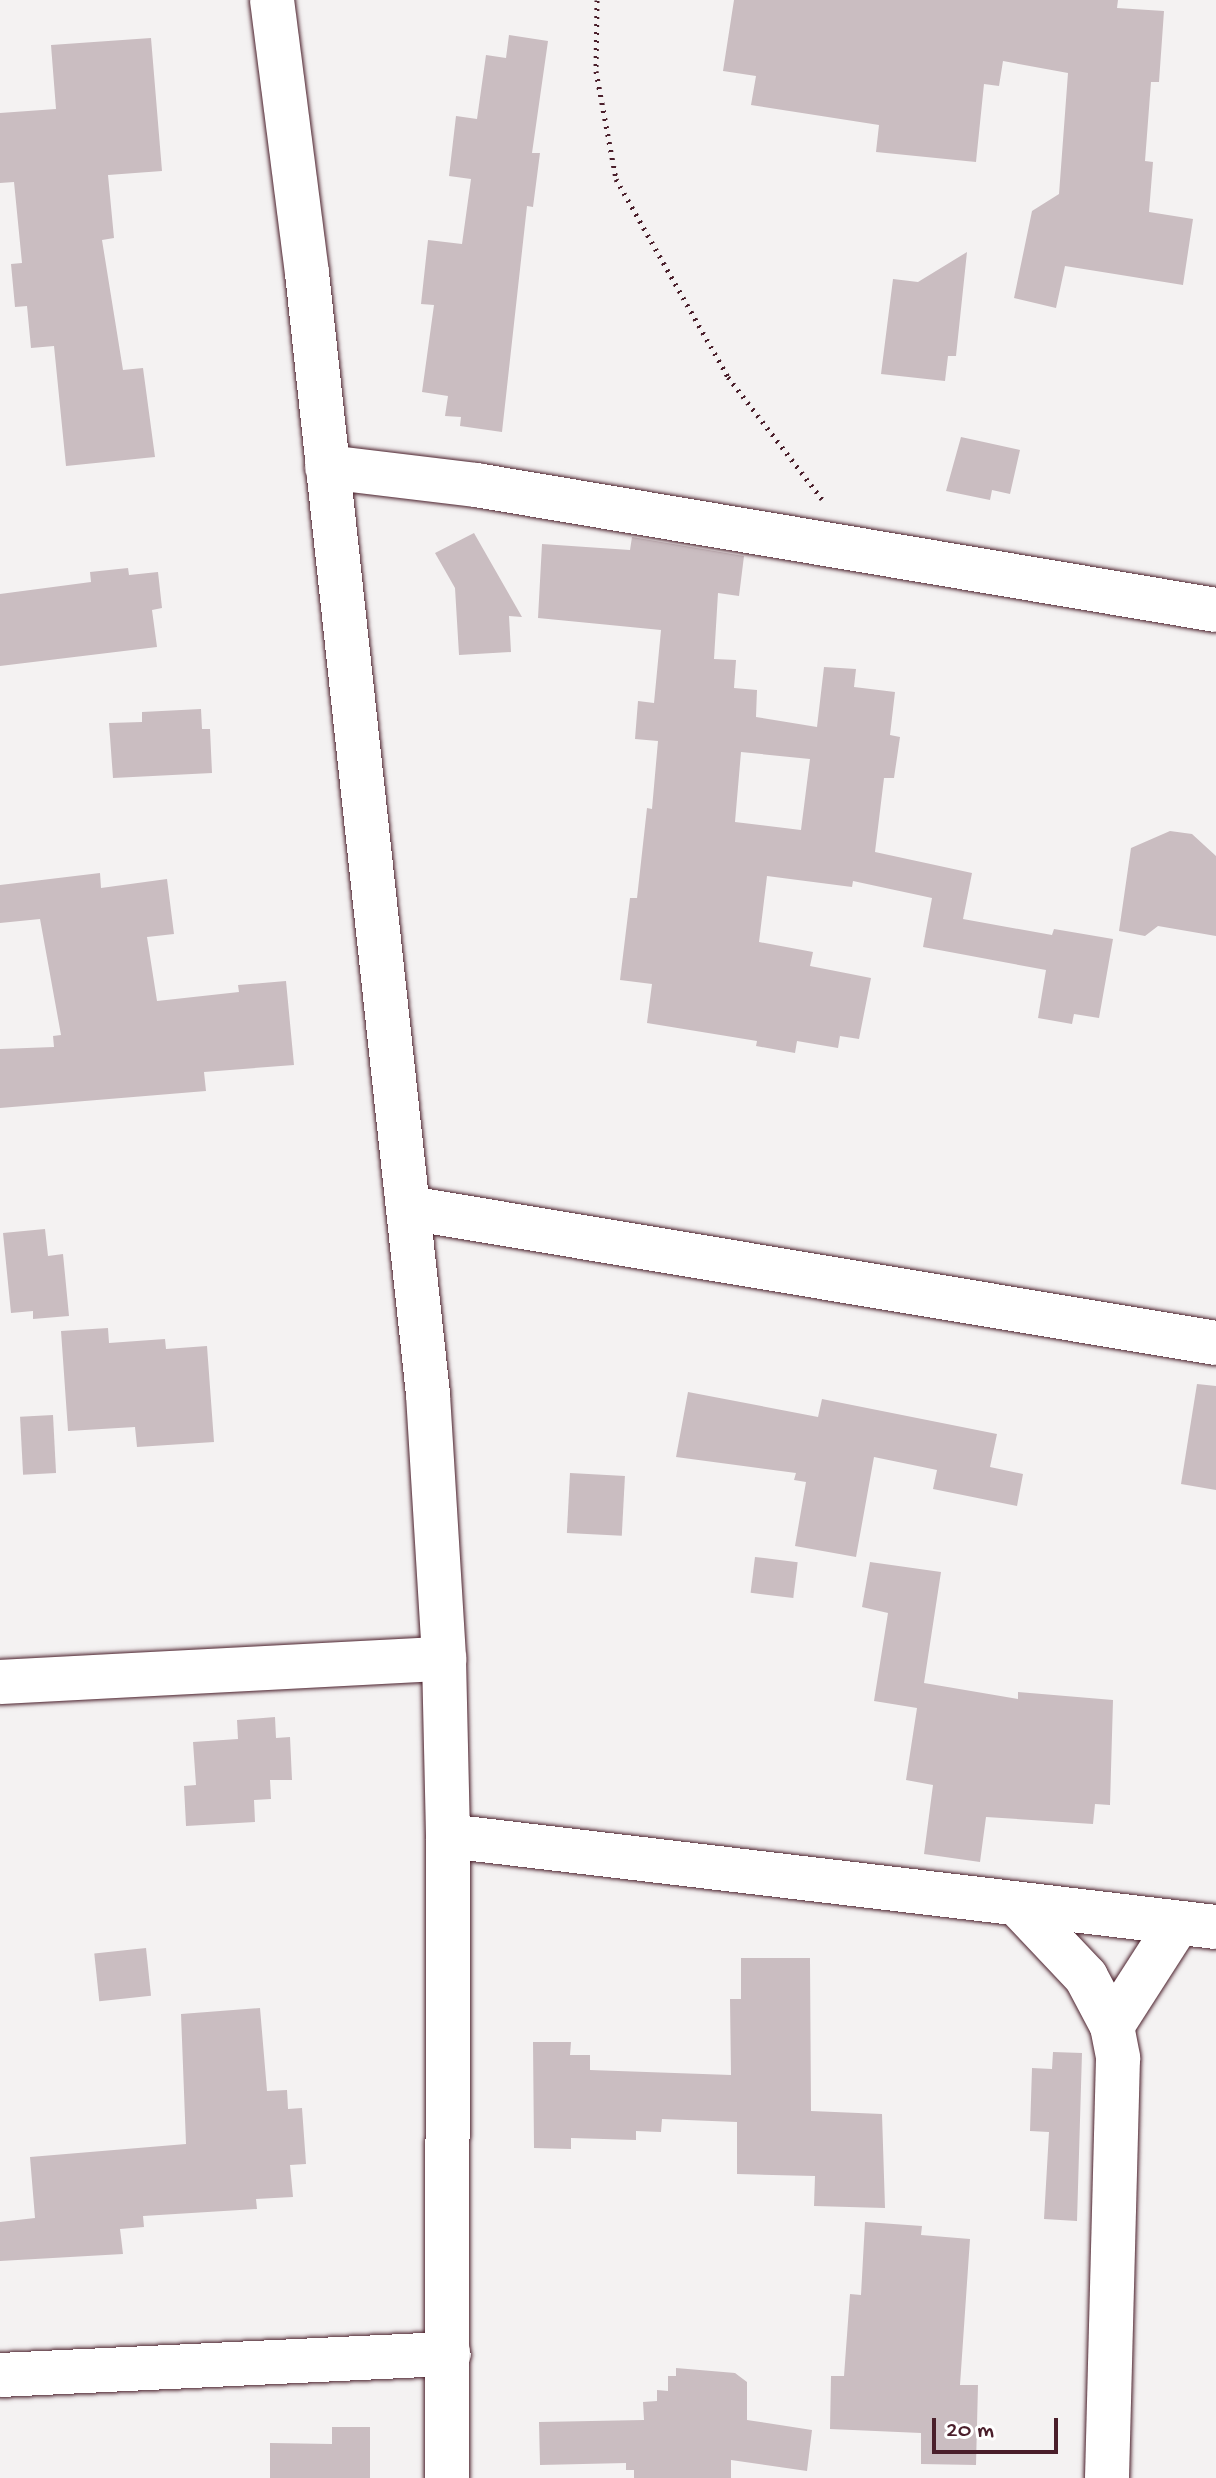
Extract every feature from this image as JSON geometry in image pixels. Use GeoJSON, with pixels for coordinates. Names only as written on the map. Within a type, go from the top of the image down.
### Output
{"type":"FeatureCollection","features":[{"type":"Feature","properties":{"kind":"street"},"geometry":{"type":"LineString","coordinates":[[272,0],[327,467],[428,1395],[444,1659],[448,1836],[447,2478]]}},
{"type":"Feature","properties":{"kind":"street"},"geometry":{"type":"LineString","coordinates":[[327,467],[476,485],[1216,610]]}},
{"type":"Feature","properties":{"kind":"street"},"geometry":{"type":"LineString","coordinates":[[409,1208],[1216,1343]]}},
{"type":"Feature","properties":{"kind":"street"},"geometry":{"type":"LineString","coordinates":[[0,1682],[444,1659]]}},
{"type":"Feature","properties":{"kind":"street"},"geometry":{"type":"LineString","coordinates":[[448,1836],[815,1875],[1018,1905],[1197,1925]]}},
{"type":"Feature","properties":{"kind":"street"},"geometry":{"type":"LineString","coordinates":[[1018,1905],[1086,1977],[1112,2026],[1119,2087],[1107,2478]]}},
{"type":"Feature","properties":{"kind":"street"},"geometry":{"type":"LineString","coordinates":[[1112,2026],[1197,1925]]}},
{"type":"Feature","properties":{"kind":"street"},"geometry":{"type":"LineString","coordinates":[[0,2375],[449,2354]]}},
{"type":"Feature","properties":{"kind":"path"},"geometry":{"type":"LineString","coordinates":[[597,0],[596,71],[616,179],[728,377],[813,482],[847,548]]}},
{"type":"Feature","properties":{"kind":"building"},"geometry":{"type":"Polygon","coordinates":[[[734,0],[1118,0],[1117,8],[1164,11],[1159,82],[1151,82],[1145,161],[1153,162],[1149,212],[1193,219],[1183,285],[1065,266],[1056,308],[1014,298],[1032,211],[1059,194],[1068,73],[1003,61],[999,86],[984,84],[976,162],[876,152],[879,125],[751,105],[756,76],[723,71],[734,0]]]}},
{"type":"Feature","properties":{"kind":"building"},"geometry":{"type":"Polygon","coordinates":[[[509,35],[548,41],[532,153],[540,153],[533,207],[527,206],[502,432],[460,426],[461,417],[445,416],[448,396],[422,392],[434,305],[421,304],[428,240],[462,244],[471,179],[449,176],[456,116],[477,119],[486,55],[506,58],[509,35]]]}},
{"type":"Feature","properties":{"kind":"building"},"geometry":{"type":"Polygon","coordinates":[[[151,38],[162,171],[108,175],[114,238],[102,240],[123,370],[143,368],[155,457],[66,466],[54,346],[31,348],[27,306],[15,307],[11,264],[22,263],[14,182],[0,183],[0,113],[56,109],[51,45],[151,38]]]}},
{"type":"Feature","properties":{"kind":"building"},"geometry":{"type":"Polygon","coordinates":[[[967,252],[956,356],[948,356],[945,381],[881,374],[893,279],[918,282],[967,252]]]}},
{"type":"Feature","properties":{"kind":"building"},"geometry":{"type":"Polygon","coordinates":[[[961,437],[1020,450],[1010,494],[992,490],[990,500],[946,491],[961,437]]]}},
{"type":"Feature","properties":{"kind":"building"},"geometry":{"type":"Polygon","coordinates":[[[474,533],[522,617],[509,616],[511,652],[459,655],[455,588],[435,553],[474,533]]]}},
{"type":"Feature","properties":{"kind":"building"},"geometry":{"type":"Polygon","coordinates":[[[632,537],[744,556],[739,596],[718,593],[714,659],[736,660],[734,688],[757,690],[756,717],[817,727],[824,667],[856,669],[854,687],[895,692],[890,735],[900,737],[894,778],[884,778],[875,852],[972,873],[963,919],[1052,935],[1054,929],[1113,939],[1099,1018],[1074,1014],[1072,1024],[1038,1018],[1046,970],[923,947],[932,898],[853,881],[852,887],[767,876],[759,942],[813,952],[810,966],[871,978],[859,1039],[840,1036],[838,1048],[797,1041],[795,1053],[756,1046],[757,1041],[647,1023],[652,984],[620,980],[630,898],[637,898],[647,808],[652,809],[658,741],[635,739],[638,701],[654,703],[661,630],[538,618],[542,544],[630,550],[632,537]],[[741,752],[735,822],[801,830],[810,759],[741,752]]]}},
{"type":"Feature","properties":{"kind":"building"},"geometry":{"type":"Polygon","coordinates":[[[128,568],[129,575],[158,572],[162,608],[152,610],[157,647],[0,666],[0,594],[91,582],[90,572],[128,568]]]}},
{"type":"Feature","properties":{"kind":"building"},"geometry":{"type":"Polygon","coordinates":[[[201,709],[202,729],[210,729],[212,773],[113,778],[109,723],[142,722],[142,712],[201,709]]]}},
{"type":"Feature","properties":{"kind":"building"},"geometry":{"type":"Polygon","coordinates":[[[1170,831],[1192,834],[1216,856],[1216,936],[1158,926],[1145,936],[1119,931],[1131,848],[1170,831]]]}},
{"type":"Feature","properties":{"kind":"building"},"geometry":{"type":"Polygon","coordinates":[[[100,873],[101,888],[167,879],[174,934],[147,937],[157,1001],[239,992],[238,985],[286,981],[294,1065],[204,1072],[206,1091],[0,1108],[0,1049],[54,1047],[53,1036],[61,1035],[40,919],[0,923],[0,885],[100,873]]]}},
{"type":"Feature","properties":{"kind":"building"},"geometry":{"type":"Polygon","coordinates":[[[45,1229],[48,1256],[63,1254],[69,1316],[33,1319],[33,1311],[11,1313],[3,1233],[45,1229]]]}},
{"type":"Feature","properties":{"kind":"building"},"geometry":{"type":"Polygon","coordinates":[[[108,1328],[109,1343],[165,1339],[166,1349],[207,1346],[214,1442],[137,1447],[135,1427],[68,1431],[61,1331],[108,1328]]]}},
{"type":"Feature","properties":{"kind":"building"},"geometry":{"type":"Polygon","coordinates":[[[1197,1384],[1216,1386],[1216,1490],[1181,1484],[1197,1384]]]}},
{"type":"Feature","properties":{"kind":"building"},"geometry":{"type":"Polygon","coordinates":[[[688,1392],[818,1417],[822,1399],[997,1434],[990,1467],[1023,1474],[1017,1506],[933,1489],[937,1470],[874,1457],[856,1557],[795,1546],[806,1482],[794,1480],[796,1473],[676,1457],[688,1392]]]}},
{"type":"Feature","properties":{"kind":"building"},"geometry":{"type":"Polygon","coordinates":[[[53,1415],[56,1473],[23,1475],[20,1417],[53,1415]]]}},
{"type":"Feature","properties":{"kind":"building"},"geometry":{"type":"Polygon","coordinates":[[[570,1473],[625,1476],[622,1536],[567,1533],[570,1473]]]}},
{"type":"Feature","properties":{"kind":"building"},"geometry":{"type":"Polygon","coordinates":[[[755,1557],[798,1562],[793,1598],[751,1593],[755,1557]]]}},
{"type":"Feature","properties":{"kind":"building"},"geometry":{"type":"Polygon","coordinates":[[[870,1562],[941,1572],[924,1683],[1018,1699],[1018,1692],[1113,1700],[1110,1805],[1095,1804],[1093,1824],[986,1817],[980,1862],[924,1854],[933,1785],[906,1780],[917,1708],[874,1701],[888,1613],[862,1607],[870,1562]]]}},
{"type":"Feature","properties":{"kind":"building"},"geometry":{"type":"Polygon","coordinates":[[[275,1717],[276,1738],[290,1737],[292,1780],[270,1780],[271,1799],[254,1800],[255,1822],[186,1826],[184,1786],[196,1785],[193,1742],[238,1739],[237,1720],[275,1717]]]}},
{"type":"Feature","properties":{"kind":"building"},"geometry":{"type":"Polygon","coordinates":[[[146,1948],[151,1996],[99,2001],[94,1953],[146,1948]]]}},
{"type":"Feature","properties":{"kind":"building"},"geometry":{"type":"Polygon","coordinates":[[[741,1958],[810,1958],[811,2111],[882,2114],[885,2208],[814,2206],[815,2176],[737,2174],[737,2122],[662,2119],[661,2132],[636,2131],[636,2140],[571,2138],[571,2149],[534,2148],[533,2042],[571,2042],[570,2055],[590,2055],[590,2070],[731,2075],[730,1999],[741,1999],[741,1958]]]}},
{"type":"Feature","properties":{"kind":"building"},"geometry":{"type":"Polygon","coordinates":[[[260,2008],[267,2091],[287,2090],[288,2109],[302,2108],[306,2164],[290,2165],[293,2197],[256,2199],[257,2209],[143,2216],[144,2227],[120,2229],[123,2254],[0,2261],[0,2222],[35,2218],[30,2157],[186,2144],[181,2014],[260,2008]]]}},
{"type":"Feature","properties":{"kind":"building"},"geometry":{"type":"Polygon","coordinates":[[[1053,2052],[1082,2053],[1077,2221],[1044,2219],[1049,2132],[1030,2131],[1032,2068],[1052,2069],[1053,2052]]]}},
{"type":"Feature","properties":{"kind":"building"},"geometry":{"type":"Polygon","coordinates":[[[865,2222],[922,2226],[921,2235],[970,2239],[960,2385],[978,2385],[976,2465],[921,2464],[921,2433],[830,2429],[831,2376],[844,2376],[850,2294],[861,2295],[865,2222]]]}},
{"type":"Feature","properties":{"kind":"building"},"geometry":{"type":"Polygon","coordinates":[[[676,2368],[735,2373],[747,2382],[747,2420],[812,2430],[807,2471],[731,2460],[731,2478],[634,2478],[634,2470],[626,2470],[626,2463],[540,2465],[539,2422],[644,2420],[643,2402],[657,2401],[657,2390],[668,2391],[668,2376],[676,2376],[676,2368]]]}},
{"type":"Feature","properties":{"kind":"building"},"geometry":{"type":"Polygon","coordinates":[[[332,2427],[370,2427],[370,2478],[270,2478],[270,2443],[332,2444],[332,2427]]]}}]}
